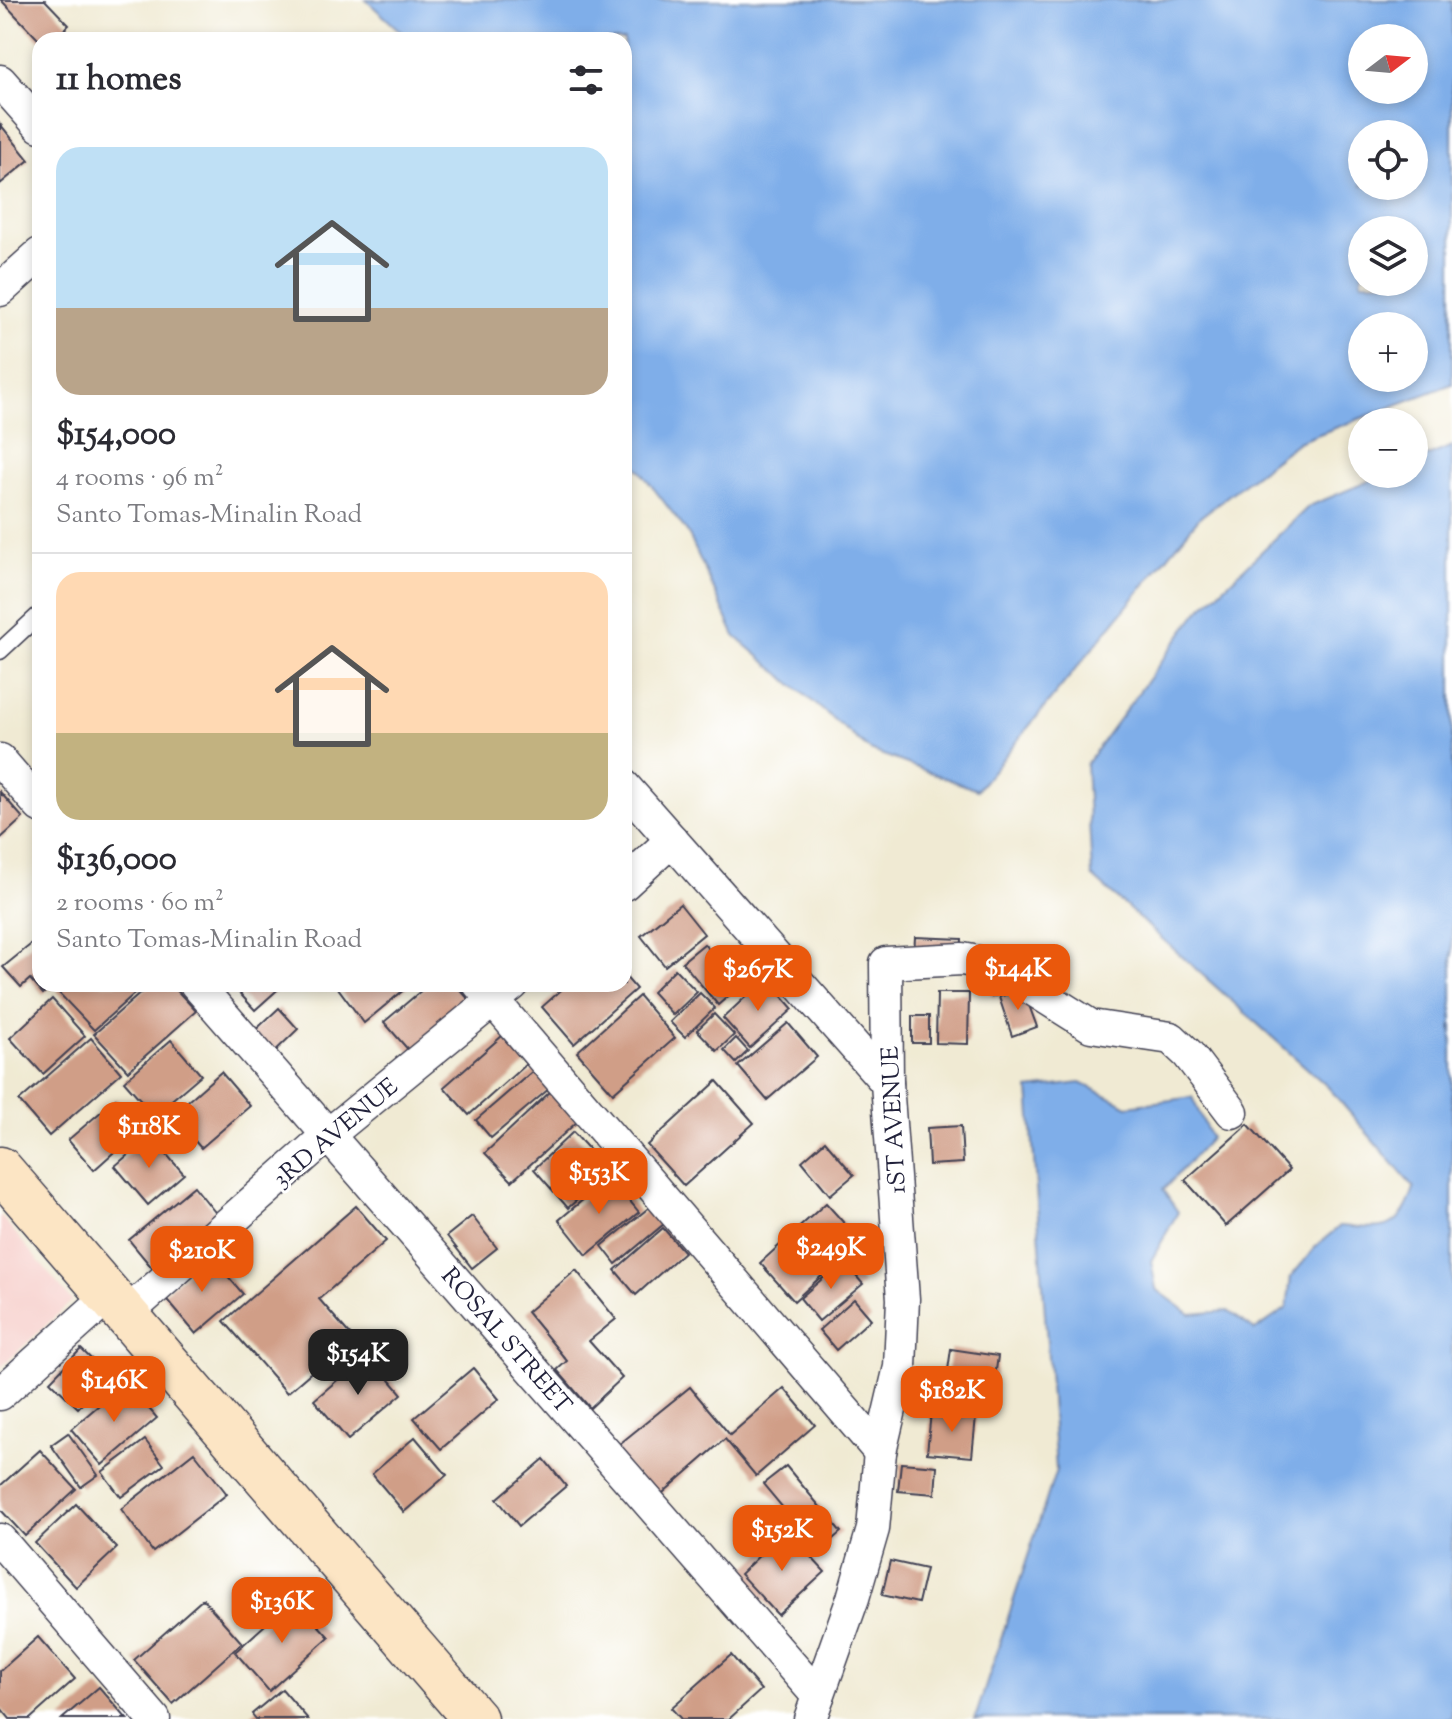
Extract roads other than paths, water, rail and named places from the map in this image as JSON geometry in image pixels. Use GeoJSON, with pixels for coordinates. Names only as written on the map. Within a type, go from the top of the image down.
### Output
{"type":"FeatureCollection","features":[{"type":"Feature","properties":{"kind":"main road"},"geometry":{"type":"LineString","coordinates":[[0,1169],[475,1719]]}},
{"type":"Feature","properties":{"kind":"street"},"geometry":{"type":"LineString","coordinates":[[0,81],[32,117]]}},
{"type":"Feature","properties":{"kind":"street"},"geometry":{"type":"LineString","coordinates":[[0,290],[32,261]]}},
{"type":"Feature","properties":{"kind":"street"},"geometry":{"type":"LineString","coordinates":[[0,760],[32,797]]}},
{"type":"Feature","properties":{"kind":"street"},"geometry":{"type":"LineString","coordinates":[[632,795],[887,1083]]}},
{"type":"Feature","properties":{"kind":"street"},"geometry":{"type":"LineString","coordinates":[[632,877],[672,840]]}},
{"type":"Feature","properties":{"kind":"street","name":"1ST AVENUE"},"geometry":{"type":"LineString","coordinates":[[814,1707],[853,1598],[873,1529],[880,1452],[900,1367],[903,1299],[887,1083],[886,963],[962,959],[994,965],[1091,1026],[1171,1038],[1188,1054],[1232,1112]]}},
{"type":"Feature","properties":{"kind":"street","name":"ROSAL STREET"},"geometry":{"type":"LineString","coordinates":[[203,992],[814,1707]]}},
{"type":"Feature","properties":{"kind":"street","name":"3RD AVENUE"},"geometry":{"type":"LineString","coordinates":[[0,1394],[117,1306],[328,1135],[494,992]]}},
{"type":"Feature","properties":{"kind":"street"},"geometry":{"type":"LineString","coordinates":[[498,992],[880,1452]]}},
{"type":"Feature","properties":{"kind":"street"},"geometry":{"type":"LineString","coordinates":[[0,1540],[154,1719]]}},
{"type":"Feature","properties":{"kind":"lane"},"geometry":{"type":"LineString","coordinates":[[0,651],[32,621]]}},
{"type":"Feature","properties":{"kind":"water"},"geometry":{"type":"Polygon","coordinates":[[[366,0],[1452,0],[1452,384],[1388,408],[1348,408],[1348,423],[1298,442],[1199,518],[977,790],[870,750],[735,636],[688,533],[632,460],[632,32],[401,32],[366,0]]]}},
{"type":"Feature","properties":{"kind":"water"},"geometry":{"type":"Polygon","coordinates":[[[1452,446],[1452,1719],[975,1719],[1056,1470],[1029,1089],[1081,1083],[1128,1106],[1192,1097],[1211,1138],[1163,1190],[1178,1212],[1151,1261],[1156,1289],[1190,1314],[1228,1311],[1255,1330],[1287,1308],[1291,1277],[1317,1245],[1340,1226],[1368,1228],[1388,1225],[1403,1214],[1409,1203],[1414,1188],[1328,1087],[1092,876],[1086,764],[1197,613],[1309,506],[1352,488],[1428,488],[1428,456],[1452,446]]]}}]}
